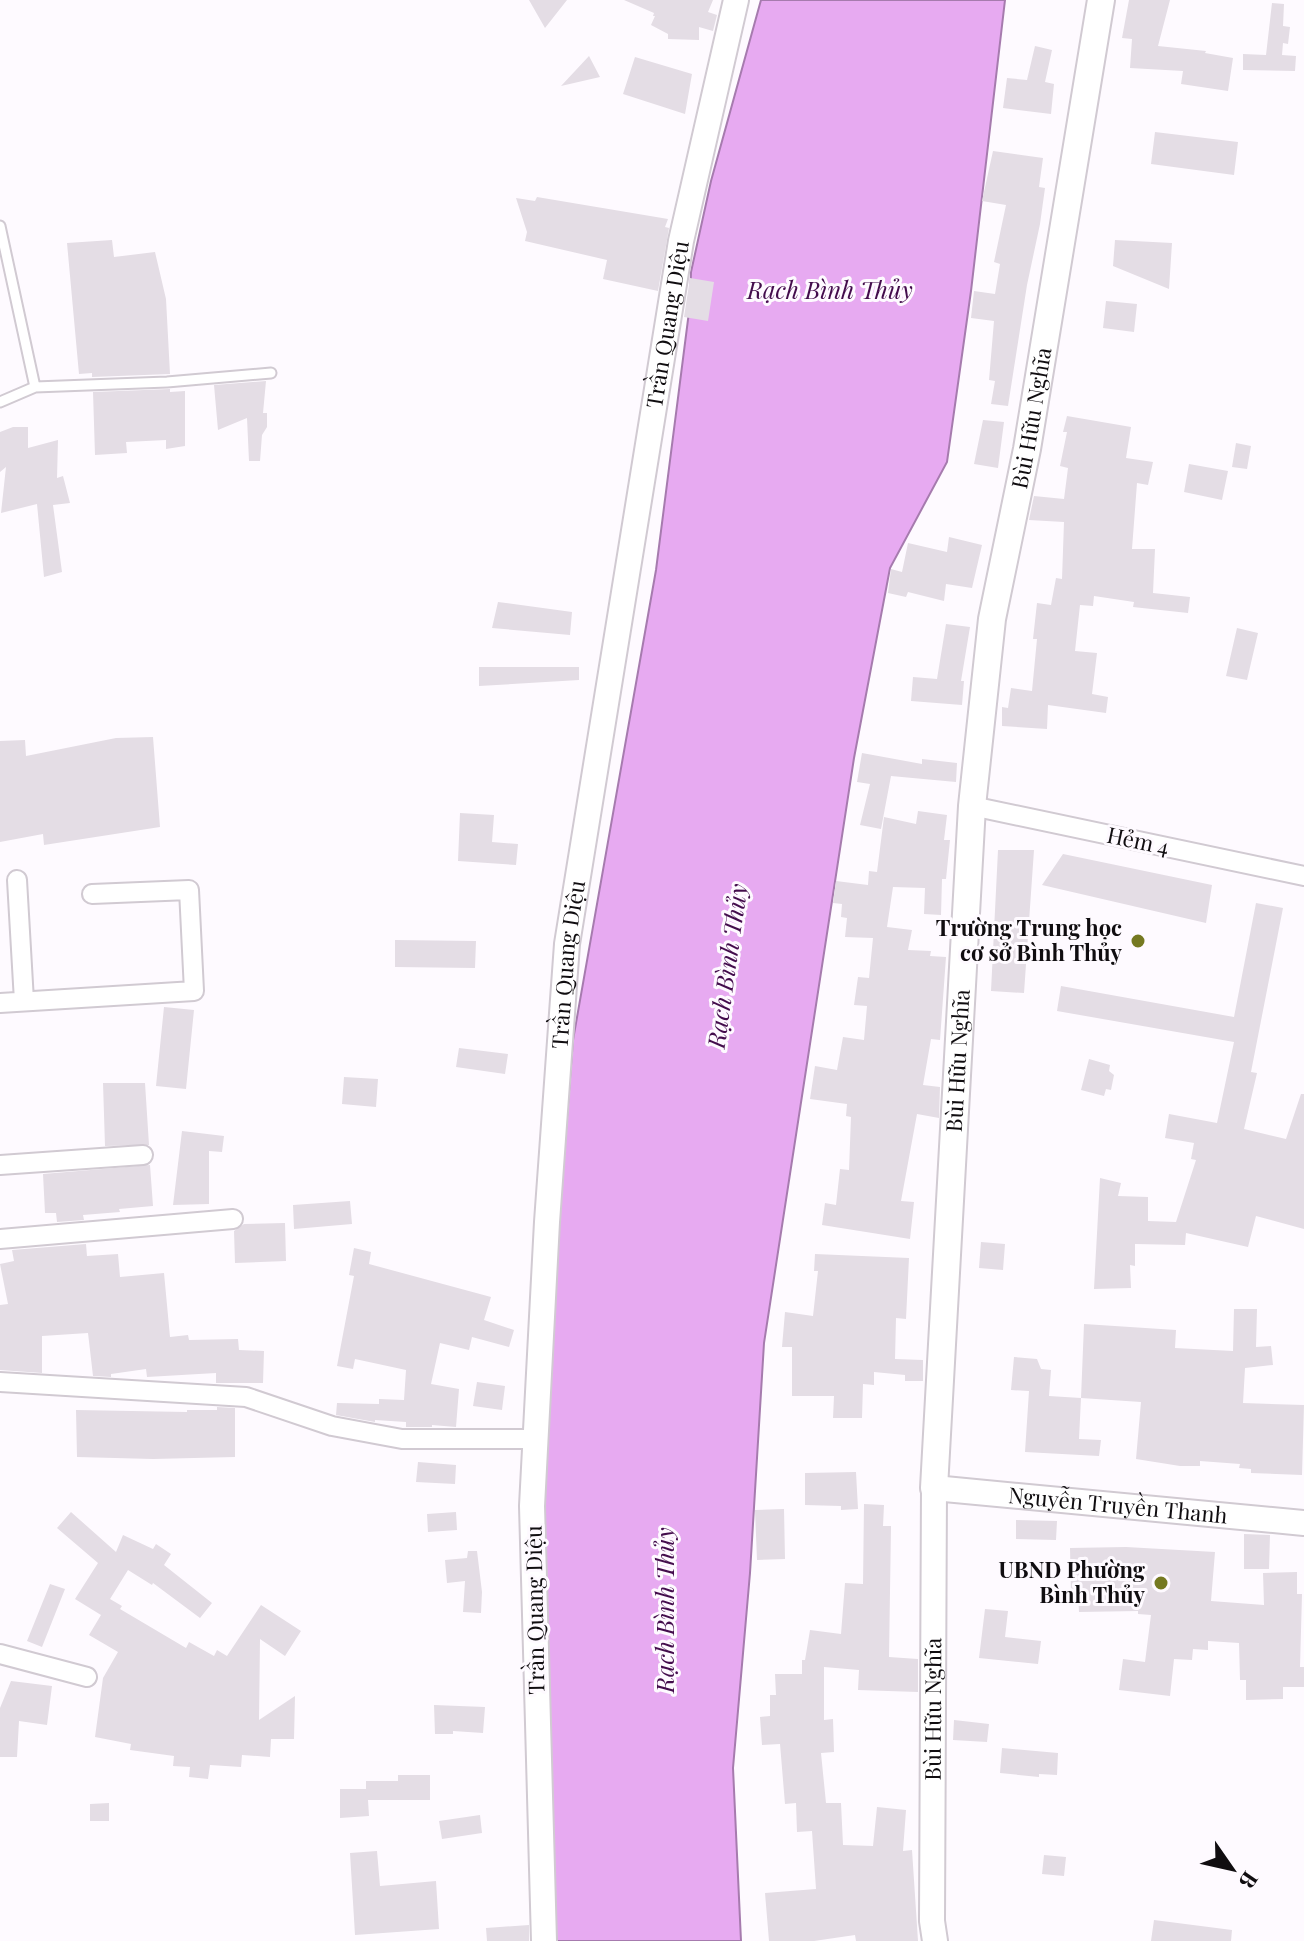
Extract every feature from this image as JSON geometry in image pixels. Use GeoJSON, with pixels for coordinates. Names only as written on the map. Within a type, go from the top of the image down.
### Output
{"type":"FeatureCollection","features":[{"type":"Feature","properties":{"kind":"main road","name":"Bùi Hữu Nghĩa"},"geometry":{"type":"LineString","coordinates":[[934,1488],[972,806],[992,619],[1027,449],[1101,0]]}},
{"type":"Feature","properties":{"kind":"street","name":"Trần Quang Diệu"},"geometry":{"type":"LineString","coordinates":[[544,1941],[533,1521],[547,1222],[567,944],[681,241],[736,0]]}},
{"type":"Feature","properties":{"kind":"street","name":"Hẻm 4"},"geometry":{"type":"LineString","coordinates":[[972,806],[1304,876]]}},
{"type":"Feature","properties":{"kind":"street"},"geometry":{"type":"LineString","coordinates":[[17,880],[24,1001]]}},
{"type":"Feature","properties":{"kind":"street"},"geometry":{"type":"LineString","coordinates":[[0,1003],[194,991],[189,890],[92,894]]}},
{"type":"Feature","properties":{"kind":"street"},"geometry":{"type":"LineString","coordinates":[[0,1165],[143,1155]]}},
{"type":"Feature","properties":{"kind":"street"},"geometry":{"type":"LineString","coordinates":[[0,1239],[233,1219]]}},
{"type":"Feature","properties":{"kind":"street"},"geometry":{"type":"LineString","coordinates":[[0,1382],[246,1397],[332,1426],[402,1439],[536,1439]]}},
{"type":"Feature","properties":{"kind":"street","name":"Nguyễn Truyền Thanh"},"geometry":{"type":"LineString","coordinates":[[934,1488],[1304,1523]]}},
{"type":"Feature","properties":{"kind":"street","name":"Bùi Hữu Nghĩa"},"geometry":{"type":"LineString","coordinates":[[934,1488],[932,1921],[935,1941]]}},
{"type":"Feature","properties":{"kind":"street"},"geometry":{"type":"LineString","coordinates":[[0,1654],[87,1677]]}},
{"type":"Feature","properties":{"kind":"lane"},"geometry":{"type":"LineString","coordinates":[[0,226],[35,387]]}},
{"type":"Feature","properties":{"kind":"lane"},"geometry":{"type":"LineString","coordinates":[[0,402],[35,387],[167,382],[271,373]]}},
{"type":"Feature","properties":{"kind":"water","name":"Rạch Bình Thủy"},"geometry":{"type":"Polygon","coordinates":[[[761,0],[1005,0],[971,291],[947,462],[890,568],[854,758],[764,1343],[750,1573],[733,1768],[741,1941],[557,1941],[541,1850],[539,1405],[559,1220],[573,1040],[656,570],[690,304],[691,272],[711,181],[761,0]]]}},
{"type":"Feature","properties":{"kind":"building"},"geometry":{"type":"Polygon","coordinates":[[[529,0],[567,0],[545,28],[529,0]]]}},
{"type":"Feature","properties":{"kind":"building"},"geometry":{"type":"Polygon","coordinates":[[[624,0],[713,0],[708,12],[717,15],[713,31],[699,27],[699,40],[668,39],[668,34],[651,25],[654,13],[624,0]]]}},
{"type":"Feature","properties":{"kind":"building"},"geometry":{"type":"Polygon","coordinates":[[[1129,0],[1170,0],[1158,46],[1206,51],[1233,58],[1228,91],[1181,84],[1183,71],[1130,68],[1132,39],[1122,38],[1129,0]]]}},
{"type":"Feature","properties":{"kind":"building"},"geometry":{"type":"Polygon","coordinates":[[[1272,3],[1284,4],[1283,26],[1290,27],[1288,44],[1283,43],[1282,55],[1296,56],[1295,71],[1243,70],[1243,54],[1266,55],[1272,3]]]}},
{"type":"Feature","properties":{"kind":"building"},"geometry":{"type":"Polygon","coordinates":[[[1035,46],[1052,50],[1045,82],[1054,84],[1051,114],[1003,108],[1007,78],[1027,80],[1035,46]]]}},
{"type":"Feature","properties":{"kind":"building"},"geometry":{"type":"Polygon","coordinates":[[[589,56],[600,77],[561,86],[589,56]]]}},
{"type":"Feature","properties":{"kind":"building"},"geometry":{"type":"Polygon","coordinates":[[[635,57],[692,74],[685,114],[623,94],[635,57]]]}},
{"type":"Feature","properties":{"kind":"building"},"geometry":{"type":"Polygon","coordinates":[[[1155,132],[1238,142],[1234,175],[1151,164],[1155,132]]]}},
{"type":"Feature","properties":{"kind":"building"},"geometry":{"type":"Polygon","coordinates":[[[993,151],[1043,158],[1039,187],[1045,188],[1008,406],[991,404],[995,381],[989,380],[994,321],[971,318],[974,291],[995,294],[1000,264],[994,262],[1006,205],[982,201],[993,151]]]}},
{"type":"Feature","properties":{"kind":"building"},"geometry":{"type":"Polygon","coordinates":[[[537,197],[668,219],[658,291],[603,279],[607,260],[525,241],[527,232],[516,198],[535,201],[537,197]]]}},
{"type":"Feature","properties":{"kind":"building"},"geometry":{"type":"Polygon","coordinates":[[[112,240],[114,257],[155,252],[166,299],[170,374],[92,377],[92,373],[79,374],[67,243],[112,240]]]}},
{"type":"Feature","properties":{"kind":"building"},"geometry":{"type":"Polygon","coordinates":[[[1115,240],[1172,243],[1169,289],[1113,266],[1115,240]]]}},
{"type":"Feature","properties":{"kind":"building"},"geometry":{"type":"Polygon","coordinates":[[[690,278],[714,282],[708,321],[684,317],[690,278]]]}},
{"type":"Feature","properties":{"kind":"building"},"geometry":{"type":"Polygon","coordinates":[[[1106,301],[1137,304],[1134,332],[1103,328],[1106,301]]]}},
{"type":"Feature","properties":{"kind":"building"},"geometry":{"type":"Polygon","coordinates":[[[266,381],[263,413],[267,413],[267,427],[262,435],[260,461],[249,461],[247,418],[218,430],[214,385],[266,381]]]}},
{"type":"Feature","properties":{"kind":"building"},"geometry":{"type":"Polygon","coordinates":[[[170,389],[170,392],[185,391],[185,446],[166,449],[166,440],[126,442],[127,453],[95,455],[93,392],[170,389]]]}},
{"type":"Feature","properties":{"kind":"building"},"geometry":{"type":"Polygon","coordinates":[[[1067,416],[1131,427],[1126,458],[1153,462],[1148,485],[1137,483],[1132,549],[1155,549],[1153,593],[1190,597],[1188,613],[1133,607],[1134,602],[1094,596],[1093,606],[1080,605],[1075,651],[1097,653],[1092,694],[1108,697],[1106,713],[1048,705],[1047,729],[1002,726],[1002,707],[1008,708],[1011,688],[1032,691],[1037,603],[1051,605],[1056,578],[1062,579],[1064,522],[1029,520],[1034,496],[1064,499],[1068,468],[1060,466],[1067,416]]]}},
{"type":"Feature","properties":{"kind":"building"},"geometry":{"type":"Polygon","coordinates":[[[983,420],[1004,422],[998,468],[974,464],[983,420]]]}},
{"type":"Feature","properties":{"kind":"building"},"geometry":{"type":"Polygon","coordinates":[[[13,427],[28,427],[28,448],[58,440],[57,478],[63,476],[70,503],[53,505],[62,572],[44,577],[37,504],[1,513],[6,467],[0,472],[0,432],[13,427]]]}},
{"type":"Feature","properties":{"kind":"building"},"geometry":{"type":"Polygon","coordinates":[[[1236,443],[1251,446],[1247,469],[1232,467],[1236,443]]]}},
{"type":"Feature","properties":{"kind":"building"},"geometry":{"type":"Polygon","coordinates":[[[1189,464],[1228,471],[1222,500],[1184,492],[1189,464]]]}},
{"type":"Feature","properties":{"kind":"building"},"geometry":{"type":"Polygon","coordinates":[[[949,537],[982,545],[972,588],[946,584],[944,601],[908,592],[906,597],[888,593],[891,569],[902,572],[908,543],[947,552],[949,537]]]}},
{"type":"Feature","properties":{"kind":"building"},"geometry":{"type":"Polygon","coordinates":[[[498,602],[572,612],[570,635],[492,628],[498,602]]]}},
{"type":"Feature","properties":{"kind":"building"},"geometry":{"type":"Polygon","coordinates":[[[946,624],[970,627],[961,681],[964,681],[962,705],[911,701],[913,677],[937,679],[946,624]]]}},
{"type":"Feature","properties":{"kind":"building"},"geometry":{"type":"Polygon","coordinates":[[[1237,628],[1258,633],[1247,680],[1226,676],[1237,628]]]}},
{"type":"Feature","properties":{"kind":"building"},"geometry":{"type":"Polygon","coordinates":[[[479,667],[579,667],[579,680],[479,686],[479,667]]]}},
{"type":"Feature","properties":{"kind":"building"},"geometry":{"type":"Polygon","coordinates":[[[153,737],[160,827],[44,845],[43,834],[0,842],[0,741],[25,740],[26,756],[116,738],[153,737]]]}},
{"type":"Feature","properties":{"kind":"building"},"geometry":{"type":"Polygon","coordinates":[[[862,753],[922,764],[922,759],[957,763],[956,782],[891,776],[881,829],[860,825],[870,784],[857,782],[862,753]]]}},
{"type":"Feature","properties":{"kind":"building"},"geometry":{"type":"Polygon","coordinates":[[[918,811],[947,815],[944,840],[950,840],[946,879],[942,879],[941,915],[924,914],[925,888],[893,887],[887,927],[912,930],[908,950],[931,951],[930,956],[946,957],[940,1040],[931,1039],[923,1085],[940,1087],[939,1118],[917,1114],[901,1201],[914,1202],[910,1239],[822,1225],[825,1203],[836,1205],[840,1169],[849,1170],[851,1117],[846,1116],[847,1104],[810,1099],[815,1066],[837,1070],[843,1037],[864,1040],[867,1006],[854,1005],[858,977],[869,978],[873,938],[845,937],[847,918],[841,917],[842,904],[833,903],[836,881],[868,885],[869,871],[877,872],[884,817],[916,824],[918,811]]]}},
{"type":"Feature","properties":{"kind":"building"},"geometry":{"type":"Polygon","coordinates":[[[460,813],[494,815],[492,842],[518,844],[516,865],[458,861],[460,813]]]}},
{"type":"Feature","properties":{"kind":"building"},"geometry":{"type":"Polygon","coordinates":[[[998,850],[1034,850],[1024,993],[991,991],[998,850]]]}},
{"type":"Feature","properties":{"kind":"building"},"geometry":{"type":"Polygon","coordinates":[[[1063,854],[1212,885],[1206,923],[1042,885],[1063,854]]]}},
{"type":"Feature","properties":{"kind":"building"},"geometry":{"type":"Polygon","coordinates":[[[1256,903],[1283,908],[1251,1072],[1257,1073],[1244,1129],[1286,1139],[1301,1094],[1304,1094],[1304,1229],[1256,1216],[1248,1247],[1186,1233],[1185,1245],[1135,1244],[1135,1266],[1130,1265],[1131,1288],[1094,1289],[1100,1178],[1121,1183],[1118,1196],[1148,1197],[1148,1221],[1176,1222],[1196,1160],[1191,1159],[1194,1143],[1165,1138],[1169,1114],[1217,1123],[1234,1042],[1057,1011],[1061,986],[1234,1017],[1256,903]]]}},
{"type":"Feature","properties":{"kind":"building"},"geometry":{"type":"Polygon","coordinates":[[[395,940],[476,941],[475,968],[395,967],[395,940]]]}},
{"type":"Feature","properties":{"kind":"building"},"geometry":{"type":"Polygon","coordinates":[[[164,1007],[194,1010],[186,1089],[156,1086],[164,1007]]]}},
{"type":"Feature","properties":{"kind":"building"},"geometry":{"type":"Polygon","coordinates":[[[459,1048],[508,1054],[505,1074],[456,1067],[459,1048]]]}},
{"type":"Feature","properties":{"kind":"building"},"geometry":{"type":"Polygon","coordinates":[[[1089,1059],[1110,1065],[1109,1071],[1114,1075],[1111,1090],[1106,1089],[1104,1096],[1081,1090],[1089,1059]]]}},
{"type":"Feature","properties":{"kind":"building"},"geometry":{"type":"Polygon","coordinates":[[[344,1077],[378,1079],[376,1107],[342,1104],[344,1077]]]}},
{"type":"Feature","properties":{"kind":"building"},"geometry":{"type":"Polygon","coordinates":[[[103,1083],[145,1083],[149,1145],[105,1146],[103,1083]]]}},
{"type":"Feature","properties":{"kind":"building"},"geometry":{"type":"Polygon","coordinates":[[[182,1131],[224,1136],[222,1152],[209,1151],[209,1204],[173,1205],[182,1131]]]}},
{"type":"Feature","properties":{"kind":"building"},"geometry":{"type":"Polygon","coordinates":[[[150,1165],[153,1206],[83,1215],[84,1220],[57,1222],[56,1213],[45,1213],[43,1174],[150,1165]]]}},
{"type":"Feature","properties":{"kind":"building"},"geometry":{"type":"Polygon","coordinates":[[[350,1201],[352,1224],[294,1229],[293,1205],[350,1201]]]}},
{"type":"Feature","properties":{"kind":"building"},"geometry":{"type":"Polygon","coordinates":[[[285,1223],[286,1261],[235,1263],[234,1231],[244,1224],[285,1223]]]}},
{"type":"Feature","properties":{"kind":"building"},"geometry":{"type":"Polygon","coordinates":[[[981,1242],[1005,1244],[1003,1270],[979,1268],[981,1242]]]}},
{"type":"Feature","properties":{"kind":"building"},"geometry":{"type":"Polygon","coordinates":[[[86,1244],[87,1256],[118,1254],[120,1277],[164,1273],[170,1337],[188,1335],[189,1340],[238,1339],[239,1350],[264,1351],[263,1383],[216,1383],[216,1373],[147,1377],[146,1369],[111,1374],[111,1377],[93,1376],[88,1333],[42,1336],[42,1373],[0,1370],[0,1305],[8,1304],[0,1264],[14,1261],[12,1250],[86,1244]]]}},
{"type":"Feature","properties":{"kind":"building"},"geometry":{"type":"Polygon","coordinates":[[[354,1248],[371,1252],[369,1264],[491,1297],[484,1320],[514,1330],[509,1347],[472,1337],[469,1350],[440,1343],[431,1384],[459,1389],[456,1427],[406,1427],[406,1422],[375,1422],[336,1415],[337,1403],[379,1404],[379,1399],[404,1400],[406,1370],[355,1359],[353,1369],[337,1366],[354,1276],[349,1275],[354,1248]]]}},
{"type":"Feature","properties":{"kind":"building"},"geometry":{"type":"Polygon","coordinates":[[[815,1254],[909,1258],[906,1319],[896,1318],[895,1359],[923,1360],[923,1381],[905,1381],[905,1375],[874,1372],[874,1385],[863,1384],[862,1418],[833,1418],[834,1396],[792,1396],[792,1347],[782,1347],[785,1312],[813,1316],[818,1271],[814,1271],[815,1254]]]}},
{"type":"Feature","properties":{"kind":"building"},"geometry":{"type":"Polygon","coordinates":[[[1234,1309],[1257,1309],[1256,1347],[1271,1346],[1273,1365],[1245,1368],[1243,1403],[1304,1405],[1302,1475],[1251,1473],[1251,1469],[1239,1468],[1240,1464],[1200,1461],[1200,1466],[1180,1466],[1136,1459],[1141,1402],[1081,1398],[1084,1324],[1176,1330],[1175,1348],[1233,1351],[1234,1309]]]}},
{"type":"Feature","properties":{"kind":"building"},"geometry":{"type":"Polygon","coordinates":[[[1014,1357],[1037,1359],[1041,1369],[1051,1370],[1049,1396],[1081,1398],[1079,1439],[1101,1440],[1099,1456],[1025,1452],[1029,1391],[1011,1390],[1014,1357]]]}},
{"type":"Feature","properties":{"kind":"building"},"geometry":{"type":"Polygon","coordinates":[[[477,1382],[505,1386],[502,1410],[473,1406],[477,1382]]]}},
{"type":"Feature","properties":{"kind":"building"},"geometry":{"type":"Polygon","coordinates":[[[217,1407],[235,1408],[235,1457],[77,1457],[76,1410],[187,1412],[217,1410],[217,1407]]]}},
{"type":"Feature","properties":{"kind":"building"},"geometry":{"type":"Polygon","coordinates":[[[418,1462],[456,1465],[455,1484],[416,1482],[418,1462]]]}},
{"type":"Feature","properties":{"kind":"building"},"geometry":{"type":"Polygon","coordinates":[[[856,1472],[858,1509],[805,1505],[805,1473],[856,1472]]]}},
{"type":"Feature","properties":{"kind":"building"},"geometry":{"type":"Polygon","coordinates":[[[864,1504],[884,1505],[883,1526],[891,1526],[889,1657],[918,1659],[918,1692],[858,1690],[859,1670],[824,1667],[824,1720],[833,1719],[834,1752],[821,1753],[826,1803],[841,1803],[843,1845],[873,1846],[877,1807],[906,1810],[903,1851],[912,1850],[918,1941],[856,1941],[855,1935],[814,1941],[769,1941],[765,1893],[816,1889],[812,1831],[797,1832],[796,1803],[785,1804],[780,1744],[762,1745],[760,1717],[770,1716],[770,1695],[776,1695],[775,1674],[802,1674],[802,1660],[805,1660],[810,1630],[841,1634],[845,1583],[863,1584],[864,1504]]]}},
{"type":"Feature","properties":{"kind":"building"},"geometry":{"type":"Polygon","coordinates":[[[784,1509],[785,1559],[757,1560],[755,1510],[784,1509]]]}},
{"type":"Feature","properties":{"kind":"building"},"geometry":{"type":"Polygon","coordinates":[[[71,1512],[116,1552],[123,1535],[153,1549],[156,1544],[171,1554],[164,1565],[212,1603],[200,1618],[153,1583],[128,1570],[110,1599],[122,1606],[120,1609],[186,1648],[189,1642],[214,1656],[217,1650],[227,1656],[261,1605],[301,1631],[285,1656],[260,1639],[259,1720],[295,1696],[294,1739],[271,1739],[270,1757],[242,1755],[241,1767],[210,1765],[208,1779],[189,1777],[190,1767],[173,1766],[174,1756],[130,1750],[131,1744],[95,1737],[103,1678],[118,1652],[89,1635],[101,1615],[75,1599],[98,1563],[57,1528],[71,1512]]]}},
{"type":"Feature","properties":{"kind":"building"},"geometry":{"type":"Polygon","coordinates":[[[456,1512],[457,1530],[428,1532],[427,1514],[456,1512]]]}},
{"type":"Feature","properties":{"kind":"building"},"geometry":{"type":"Polygon","coordinates":[[[1016,1520],[1057,1521],[1056,1540],[1016,1539],[1016,1520]]]}},
{"type":"Feature","properties":{"kind":"building"},"geometry":{"type":"Polygon","coordinates":[[[1244,1534],[1270,1535],[1269,1569],[1244,1569],[1244,1534]]]}},
{"type":"Feature","properties":{"kind":"building"},"geometry":{"type":"Polygon","coordinates":[[[1126,1547],[1215,1552],[1211,1601],[1264,1605],[1263,1573],[1297,1572],[1297,1594],[1302,1594],[1300,1667],[1304,1667],[1304,1687],[1283,1687],[1283,1699],[1246,1700],[1246,1680],[1240,1680],[1239,1643],[1208,1641],[1208,1650],[1193,1649],[1192,1660],[1174,1659],[1170,1696],[1119,1690],[1123,1659],[1145,1662],[1151,1615],[1138,1614],[1138,1611],[1079,1612],[1078,1594],[1071,1594],[1070,1548],[1126,1547]]]}},
{"type":"Feature","properties":{"kind":"building"},"geometry":{"type":"Polygon","coordinates":[[[468,1551],[477,1551],[481,1613],[463,1612],[465,1581],[447,1583],[445,1560],[467,1558],[468,1551]]]}},
{"type":"Feature","properties":{"kind":"building"},"geometry":{"type":"Polygon","coordinates":[[[50,1584],[65,1589],[42,1647],[27,1641],[50,1584]]]}},
{"type":"Feature","properties":{"kind":"building"},"geometry":{"type":"Polygon","coordinates":[[[985,1609],[1008,1611],[1005,1637],[1041,1641],[1038,1664],[979,1658],[985,1609]]]}},
{"type":"Feature","properties":{"kind":"building"},"geometry":{"type":"Polygon","coordinates":[[[11,1681],[52,1686],[47,1725],[19,1721],[17,1757],[0,1757],[0,1708],[11,1681]]]}},
{"type":"Feature","properties":{"kind":"building"},"geometry":{"type":"Polygon","coordinates":[[[434,1705],[485,1707],[483,1733],[453,1731],[453,1734],[435,1734],[434,1705]]]}},
{"type":"Feature","properties":{"kind":"building"},"geometry":{"type":"Polygon","coordinates":[[[954,1720],[989,1724],[987,1742],[953,1740],[954,1720]]]}},
{"type":"Feature","properties":{"kind":"building"},"geometry":{"type":"Polygon","coordinates":[[[1002,1748],[1058,1753],[1057,1775],[1039,1774],[1039,1777],[1000,1773],[1002,1748]]]}},
{"type":"Feature","properties":{"kind":"building"},"geometry":{"type":"Polygon","coordinates":[[[398,1775],[430,1775],[430,1800],[368,1800],[369,1816],[340,1818],[340,1789],[366,1789],[366,1781],[398,1781],[398,1775]]]}},
{"type":"Feature","properties":{"kind":"building"},"geometry":{"type":"Polygon","coordinates":[[[109,1803],[109,1821],[90,1821],[90,1804],[109,1803]]]}},
{"type":"Feature","properties":{"kind":"building"},"geometry":{"type":"Polygon","coordinates":[[[480,1815],[482,1833],[442,1839],[439,1821],[480,1815]]]}},
{"type":"Feature","properties":{"kind":"building"},"geometry":{"type":"Polygon","coordinates":[[[377,1851],[380,1886],[436,1881],[439,1929],[355,1935],[350,1853],[377,1851]]]}},
{"type":"Feature","properties":{"kind":"building"},"geometry":{"type":"Polygon","coordinates":[[[1044,1855],[1066,1857],[1064,1876],[1042,1874],[1044,1855]]]}},
{"type":"Feature","properties":{"kind":"building"},"geometry":{"type":"Polygon","coordinates":[[[1154,1920],[1232,1930],[1231,1941],[1151,1941],[1154,1920]]]}},
{"type":"Feature","properties":{"kind":"building"},"geometry":{"type":"Polygon","coordinates":[[[529,1925],[529,1941],[487,1941],[486,1928],[529,1925]]]}},
{"type":"Feature","properties":{"kind":"place","name":"Trường Trung học cơ sở Bình Thủy"},"geometry":{"type":"Point","coordinates":[1138,941]}},
{"type":"Feature","properties":{"kind":"place","name":"UBND Phường Bình Thủy"},"geometry":{"type":"Point","coordinates":[1161,1583]}}]}
